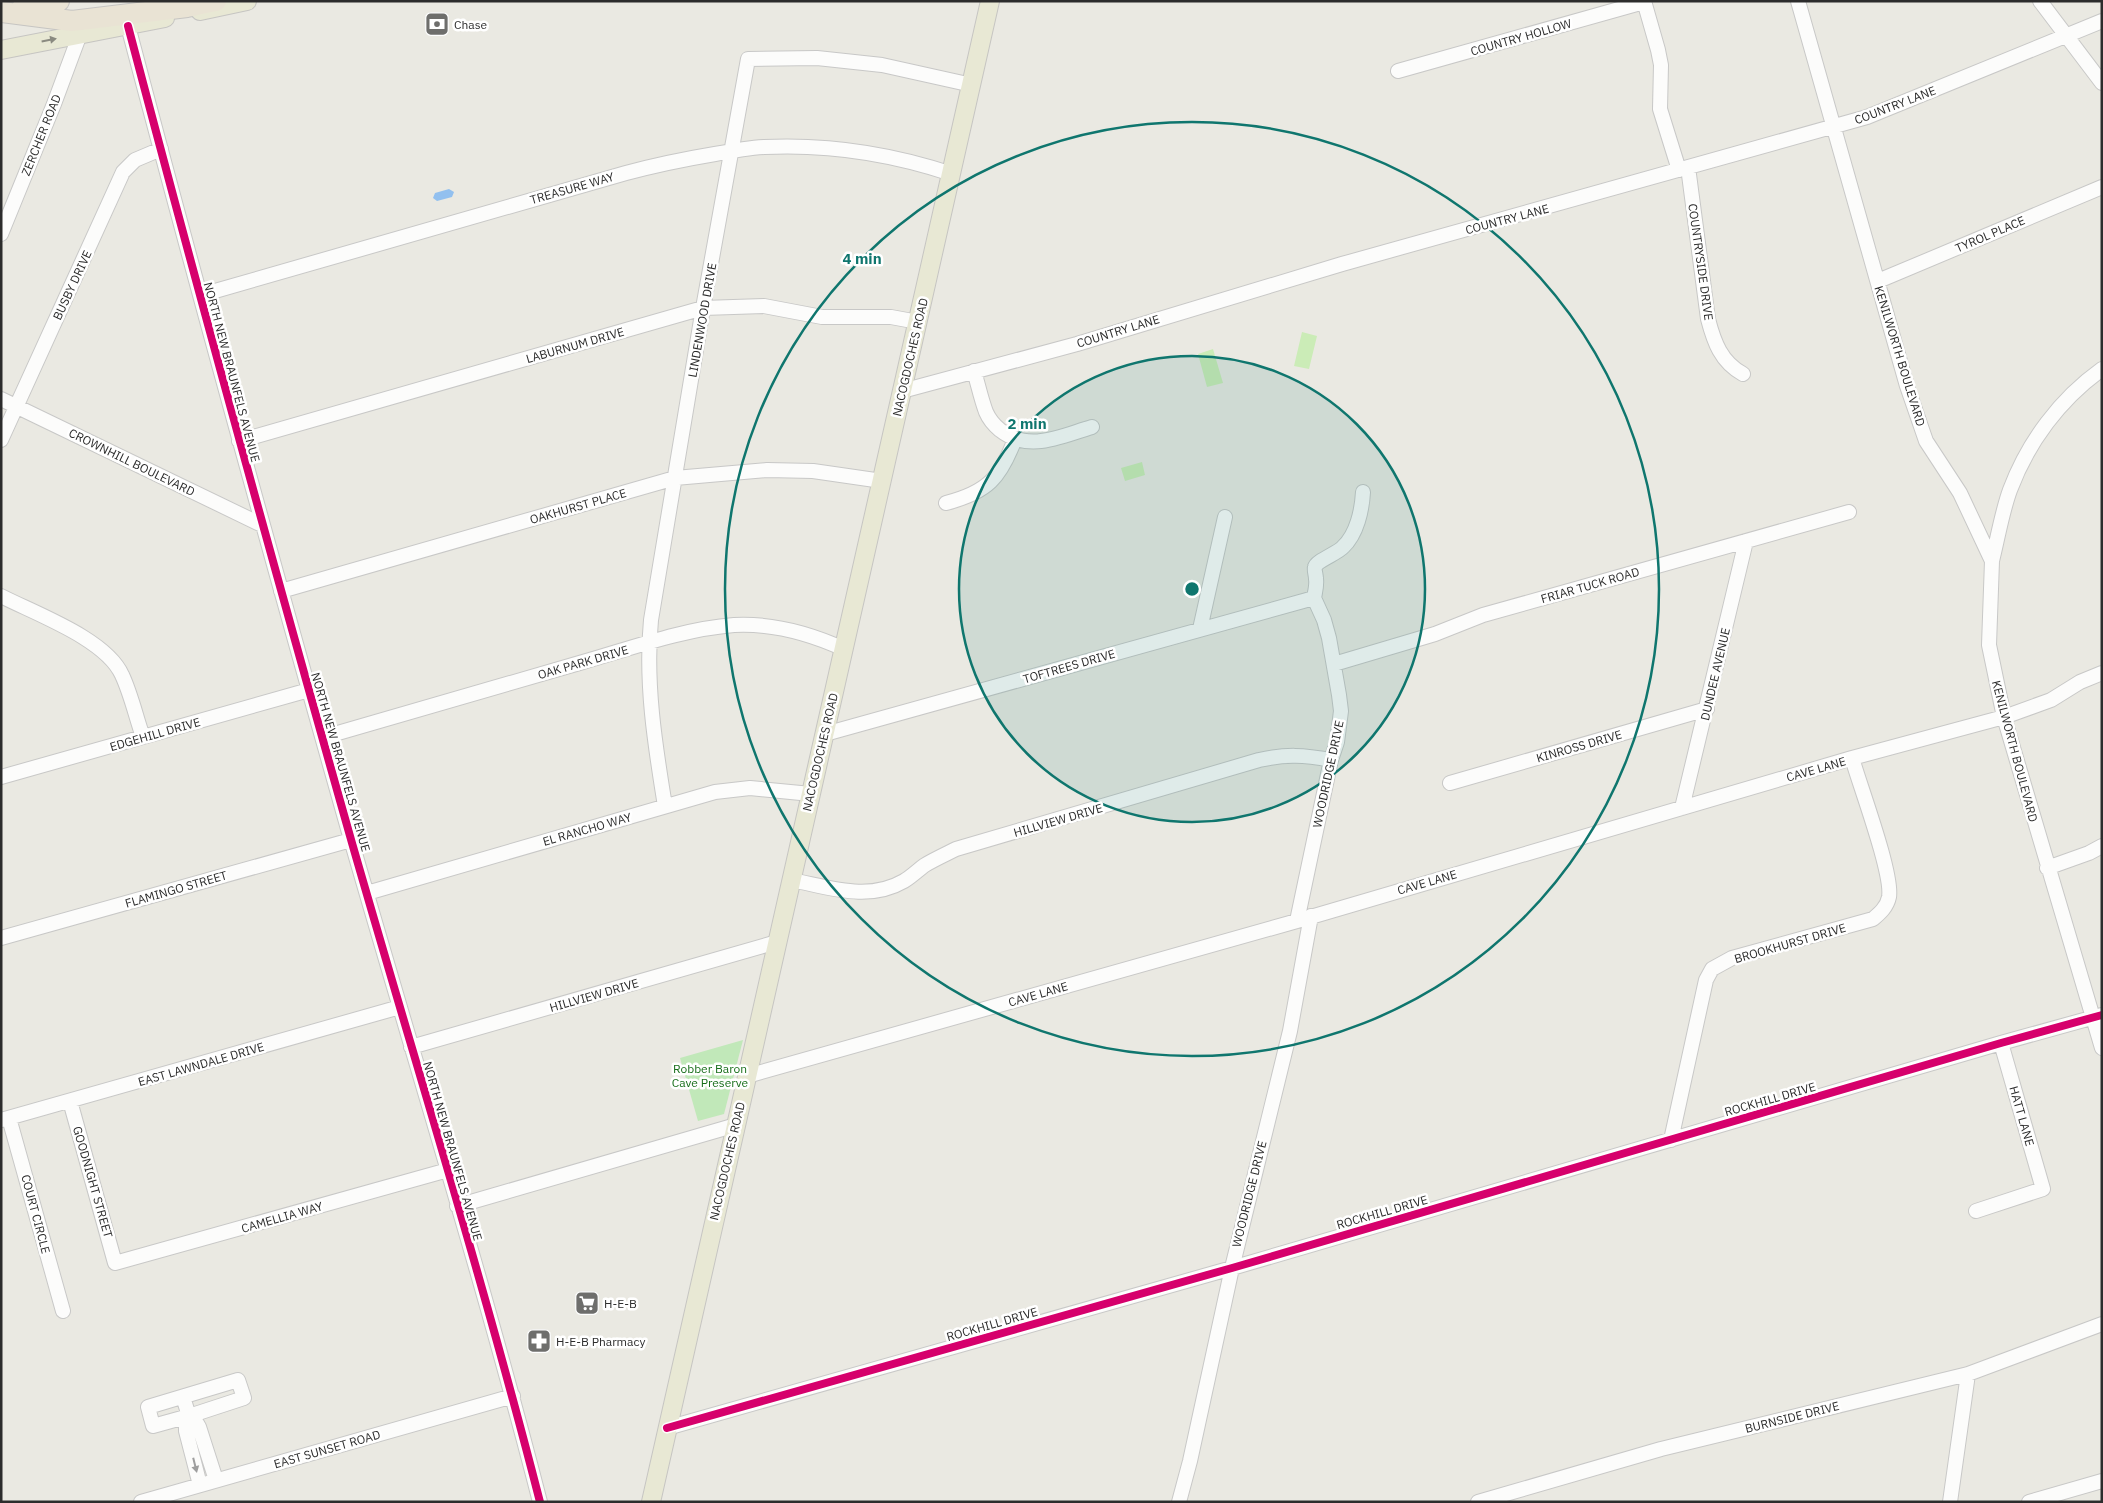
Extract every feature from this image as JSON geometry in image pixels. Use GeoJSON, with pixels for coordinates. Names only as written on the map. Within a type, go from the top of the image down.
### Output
{"type":"FeatureCollection","features":[{"type":"Feature","properties":{"kind":"highway"},"geometry":{"type":"LineString","coordinates":[[2,12],[59,1]]}},
{"type":"Feature","properties":{"kind":"highway"},"geometry":{"type":"LineString","coordinates":[[2,12],[72,21],[187,7],[216,1]]}},
{"type":"Feature","properties":{"kind":"main road"},"geometry":{"type":"LineString","coordinates":[[1,50],[247,1]]}},
{"type":"Feature","properties":{"kind":"main road","name":"NACOGDOCHES ROAD"},"geometry":{"type":"LineString","coordinates":[[651,1502],[990,1]]}},
{"type":"Feature","properties":{"kind":"street","name":"KENILWORTH BOULEVARD"},"geometry":{"type":"LineString","coordinates":[[1798,1],[1907,386],[1926,440],[1960,493],[1992,561],[1989,645],[2004,717],[2047,868],[2097,1016],[2102,1048]]}},
{"type":"Feature","properties":{"kind":"street"},"geometry":{"type":"LineString","coordinates":[[2040,1],[2102,82]]}},
{"type":"Feature","properties":{"kind":"street","name":"COUNTRY HOLLOW"},"geometry":{"type":"LineString","coordinates":[[1398,71],[1644,2]]}},
{"type":"Feature","properties":{"kind":"street","name":"COUNTRYSIDE DRIVE"},"geometry":{"type":"LineString","coordinates":[[1644,2],[1661,65],[1660,109],[1683,169],[1711,332],[1719,352],[1733,369],[1744,374]]}},
{"type":"Feature","properties":{"kind":"street","name":"COUNTRY LANE"},"geometry":{"type":"LineString","coordinates":[[902,391],[974,370],[1077,344],[1342,264],[1867,117],[2102,21]]}},
{"type":"Feature","properties":{"kind":"street","name":"NORTH NEW BRAUNFELS AVENUE"},"geometry":{"type":"LineString","coordinates":[[128,26],[262,525],[324,737],[351,840],[513,1396],[540,1502]]}},
{"type":"Feature","properties":{"kind":"street","name":"ZERCHER ROAD"},"geometry":{"type":"LineString","coordinates":[[1,234],[54,104],[80,34]]}},
{"type":"Feature","properties":{"kind":"street","name":"LINDENWOOD DRIVE"},"geometry":{"type":"LineString","coordinates":[[666,806],[653,736],[649,643],[703,308],[748,59],[817,58],[882,65],[972,85]]}},
{"type":"Feature","properties":{"kind":"street","name":"TREASURE WAY"},"geometry":{"type":"LineString","coordinates":[[201,295],[626,173],[673,161],[732,151],[763,147],[809,147],[871,154],[931,166],[952,174]]}},
{"type":"Feature","properties":{"kind":"street","name":"BUSBY DRIVE"},"geometry":{"type":"LineString","coordinates":[[1,440],[123,172],[135,160],[161,149]]}},
{"type":"Feature","properties":{"kind":"street","name":"TYROL PLACE"},"geometry":{"type":"LineString","coordinates":[[1878,281],[2102,188]]}},
{"type":"Feature","properties":{"kind":"street","name":"LABURNUM DRIVE"},"geometry":{"type":"LineString","coordinates":[[239,442],[703,308],[764,306],[822,317],[891,317],[918,322]]}},
{"type":"Feature","properties":{"kind":"street"},"geometry":{"type":"LineString","coordinates":[[1992,561],[2010,490],[2034,443],[2053,414],[2071,395],[2102,369]]}},
{"type":"Feature","properties":{"kind":"street"},"geometry":{"type":"LineString","coordinates":[[974,370],[986,412],[993,424],[1008,436],[1030,443],[1092,427]]}},
{"type":"Feature","properties":{"kind":"street","name":"CROWNHILL BOULEVARD"},"geometry":{"type":"LineString","coordinates":[[1,399],[262,525]]}},
{"type":"Feature","properties":{"kind":"street"},"geometry":{"type":"LineString","coordinates":[[946,503],[969,497],[985,486],[1005,464],[1015,439]]}},
{"type":"Feature","properties":{"kind":"street","name":"OAKHURST PLACE"},"geometry":{"type":"LineString","coordinates":[[281,591],[675,478],[767,470],[813,471],[882,481]]}},
{"type":"Feature","properties":{"kind":"street"},"geometry":{"type":"LineString","coordinates":[[1314,598],[1316,584],[1314,568],[1317,563],[1343,548],[1348,542],[1358,520],[1363,492]]}},
{"type":"Feature","properties":{"kind":"street","name":"FRIAR TUCK ROAD"},"geometry":{"type":"LineString","coordinates":[[1334,664],[1435,634],[1483,615],[1849,512]]}},
{"type":"Feature","properties":{"kind":"street"},"geometry":{"type":"LineString","coordinates":[[1200,629],[1225,518]]}},
{"type":"Feature","properties":{"kind":"street","name":"DUNDEE AVENUE"},"geometry":{"type":"LineString","coordinates":[[1682,808],[1746,541]]}},
{"type":"Feature","properties":{"kind":"street"},"geometry":{"type":"LineString","coordinates":[[1,596],[78,634],[107,653],[122,674],[143,737]]}},
{"type":"Feature","properties":{"kind":"street","name":"TOFTREES DRIVE"},"geometry":{"type":"LineString","coordinates":[[825,734],[1314,598]]}},
{"type":"Feature","properties":{"kind":"street","name":"WOODRIDGE DRIVE"},"geometry":{"type":"LineString","coordinates":[[1297,921],[1341,711],[1334,664],[1324,620],[1314,598]]}},
{"type":"Feature","properties":{"kind":"street","name":"OAK PARK DRIVE"},"geometry":{"type":"LineString","coordinates":[[324,737],[649,643],[712,628],[756,625],[800,632],[844,649]]}},
{"type":"Feature","properties":{"kind":"street","name":"CAVE LANE"},"geometry":{"type":"LineString","coordinates":[[746,1076],[1297,921],[1852,758],[2004,717],[2051,700],[2080,682],[2102,673]]}},
{"type":"Feature","properties":{"kind":"street","name":"EDGEHILL DRIVE"},"geometry":{"type":"LineString","coordinates":[[1,777],[309,690]]}},
{"type":"Feature","properties":{"kind":"street","name":"KINROSS DRIVE"},"geometry":{"type":"LineString","coordinates":[[1450,783],[1707,709]]}},
{"type":"Feature","properties":{"kind":"street","name":"HILLVIEW DRIVE"},"geometry":{"type":"LineString","coordinates":[[791,880],[858,893],[874,892],[890,888],[904,881],[926,865],[956,850],[1259,760],[1279,756],[1302,755],[1331,760]]}},
{"type":"Feature","properties":{"kind":"street","name":"BROOKHURST DRIVE"},"geometry":{"type":"LineString","coordinates":[[1671,1140],[1706,980],[1712,969],[1732,958],[1873,918],[1884,907],[1888,899],[1890,887],[1852,758]]}},
{"type":"Feature","properties":{"kind":"street","name":"EL RANCHO WAY"},"geometry":{"type":"LineString","coordinates":[[367,893],[715,792],[750,788],[811,794]]}},
{"type":"Feature","properties":{"kind":"street","name":"FLAMINGO STREET"},"geometry":{"type":"LineString","coordinates":[[1,938],[351,840]]}},
{"type":"Feature","properties":{"kind":"street"},"geometry":{"type":"LineString","coordinates":[[2047,868],[2089,853],[2102,846]]}},
{"type":"Feature","properties":{"kind":"street","name":"WOODRIDGE DRIVE"},"geometry":{"type":"LineString","coordinates":[[1179,1502],[1190,1461],[1232,1268],[1290,1031],[1311,916]]}},
{"type":"Feature","properties":{"kind":"street","name":"HILLVIEW DRIVE"},"geometry":{"type":"LineString","coordinates":[[411,1047],[777,942]]}},
{"type":"Feature","properties":{"kind":"street","name":"EAST LAWNDALE DRIVE"},"geometry":{"type":"LineString","coordinates":[[5,1119],[400,1007]]}},
{"type":"Feature","properties":{"kind":"street","name":"ROCKHILL DRIVE"},"geometry":{"type":"LineString","coordinates":[[667,1428],[1232,1268],[2001,1042],[2097,1016]]}},
{"type":"Feature","properties":{"kind":"street","name":"HATT LANE"},"geometry":{"type":"LineString","coordinates":[[1976,1211],[2043,1189],[2001,1042]]}},
{"type":"Feature","properties":{"kind":"street","name":"GOODNIGHT STREET"},"geometry":{"type":"LineString","coordinates":[[70,1101],[116,1263]]}},
{"type":"Feature","properties":{"kind":"street","name":"COURT CIRCLE"},"geometry":{"type":"LineString","coordinates":[[5,1119],[62,1311]]}},
{"type":"Feature","properties":{"kind":"street"},"geometry":{"type":"LineString","coordinates":[[457,1206],[736,1124]]}},
{"type":"Feature","properties":{"kind":"street","name":"CAMELLIA WAY"},"geometry":{"type":"LineString","coordinates":[[116,1263],[448,1170]]}},
{"type":"Feature","properties":{"kind":"street","name":"BURNSIDE DRIVE"},"geometry":{"type":"LineString","coordinates":[[1482,1501],[1661,1449],[1968,1374],[2102,1324]]}},
{"type":"Feature","properties":{"kind":"street"},"geometry":{"type":"LineString","coordinates":[[1950,1502],[1968,1374]]}},
{"type":"Feature","properties":{"kind":"street"},"geometry":{"type":"LineString","coordinates":[[238,1380],[244,1398],[153,1426],[148,1407],[183,1396],[238,1380]]}},
{"type":"Feature","properties":{"kind":"street"},"geometry":{"type":"LineString","coordinates":[[216,1387],[222,1406]]}},
{"type":"Feature","properties":{"kind":"street"},"geometry":{"type":"LineString","coordinates":[[183,1396],[189,1416],[195,1420],[199,1427],[216,1480]]}},
{"type":"Feature","properties":{"kind":"street","name":"EAST SUNSET ROAD"},"geometry":{"type":"LineString","coordinates":[[141,1502],[513,1396]]}},
{"type":"Feature","properties":{"kind":"street"},"geometry":{"type":"LineString","coordinates":[[189,1416],[186,1422],[200,1485]]}},
{"type":"Feature","properties":{"kind":"street"},"geometry":{"type":"LineString","coordinates":[[190,1445],[204,1442]]}},
{"type":"Feature","properties":{"kind":"street"},"geometry":{"type":"LineString","coordinates":[[2029,1502],[2102,1481]]}},
{"type":"Feature","properties":{"kind":"green space"},"geometry":{"type":"Polygon","coordinates":[[[1302,332],[1317,336],[1309,369],[1294,366],[1302,332]]]}},
{"type":"Feature","properties":{"kind":"green space"},"geometry":{"type":"Polygon","coordinates":[[[1213,349],[1223,383],[1207,387],[1198,354],[1213,349]]]}},
{"type":"Feature","properties":{"kind":"green space"},"geometry":{"type":"Polygon","coordinates":[[[1142,462],[1145,475],[1125,481],[1121,468],[1142,462]]]}},
{"type":"Feature","properties":{"kind":"green space","name":"Robber Baron Cave Preserve"},"geometry":{"type":"Polygon","coordinates":[[[743,1040],[724,1114],[698,1121],[680,1058],[743,1040]]]}},
{"type":"Feature","properties":{"kind":"water"},"geometry":{"type":"Polygon","coordinates":[[[449,189],[454,192],[452,197],[437,201],[433,198],[435,193],[449,189]]]}},
{"type":"Feature","properties":{"kind":"cycle path"},"geometry":{"type":"LineString","coordinates":[[128,26],[210,333],[295,639],[352,843],[472,1254],[540,1502]]}},
{"type":"Feature","properties":{"kind":"cycle path"},"geometry":{"type":"LineString","coordinates":[[667,1428],[1232,1268],[2102,1015]]}},
{"type":"Feature","properties":{"kind":"place","name":"Chase"},"geometry":{"type":"Point","coordinates":[437,24]}},
{"type":"Feature","properties":{"kind":"place","name":"H-E-B"},"geometry":{"type":"Point","coordinates":[587,1303]}},
{"type":"Feature","properties":{"kind":"place","name":"H-E-B Pharmacy"},"geometry":{"type":"Point","coordinates":[539,1341]}}]}
